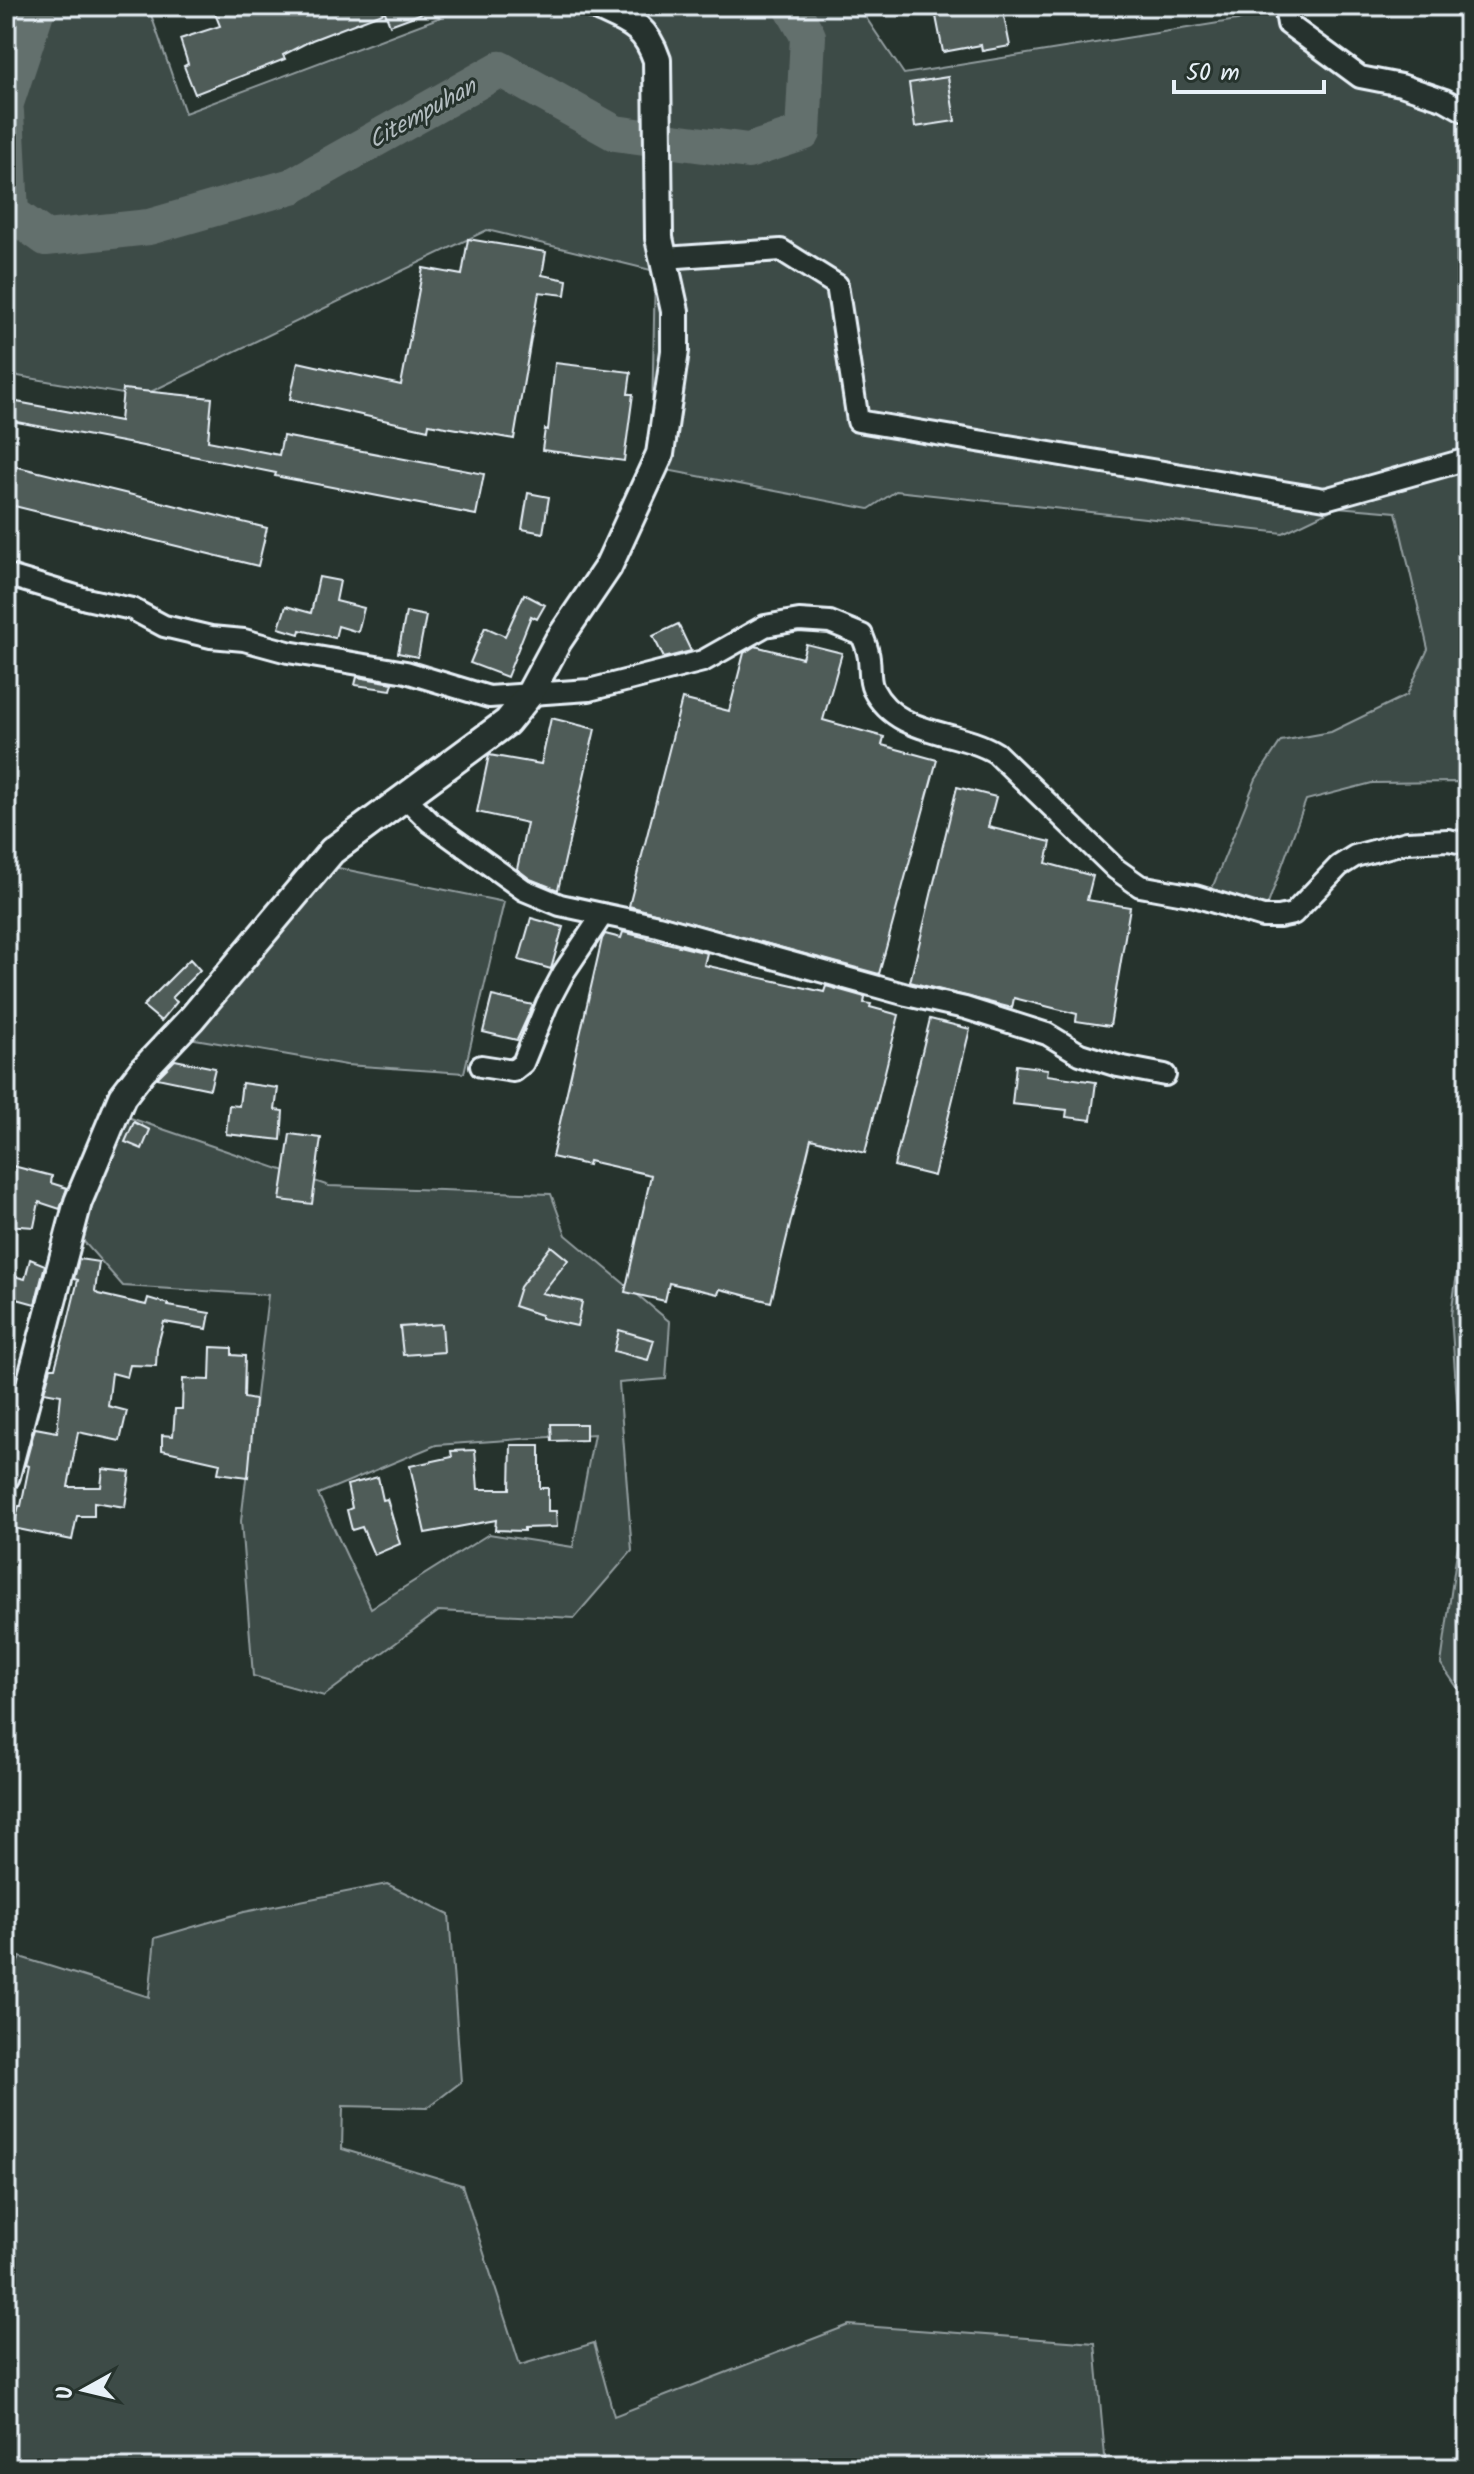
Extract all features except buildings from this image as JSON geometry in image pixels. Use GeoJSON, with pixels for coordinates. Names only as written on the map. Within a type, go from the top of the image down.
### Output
{"type":"FeatureCollection","features":[{"type":"Feature","properties":{"kind":"main road"},"geometry":{"type":"LineString","coordinates":[[6,1476],[78,1202],[122,1097],[332,851],[507,722],[529,695],[558,641],[608,567],[660,454],[675,351],[675,311],[662,248],[657,60],[650,41],[635,24],[596,6]]}},
{"type":"Feature","properties":{"kind":"street"},"geometry":{"type":"LineString","coordinates":[[1285,6],[1288,24],[1360,77],[1401,85],[1445,100],[1468,113]]}},
{"type":"Feature","properties":{"kind":"street"},"geometry":{"type":"LineString","coordinates":[[662,248],[781,250],[837,285],[858,421],[1325,499],[1468,459]]}},
{"type":"Feature","properties":{"kind":"street"},"geometry":{"type":"LineString","coordinates":[[6,575],[132,609],[164,626],[406,672],[489,697],[589,690],[703,661],[765,626],[799,620],[830,622],[862,635],[869,654],[872,688],[890,712],[931,733],[982,744],[996,753],[1116,869],[1140,886],[1195,896],[1263,917],[1293,914],[1339,866],[1355,856],[1407,842],[1448,840],[1468,844]]}},
{"type":"Feature","properties":{"kind":"street"},"geometry":{"type":"LineString","coordinates":[[406,798],[430,822],[524,890],[560,905],[658,926],[907,995],[965,1008],[1047,1034],[1080,1054],[1118,1066],[1165,1075]]}},
{"type":"Feature","properties":{"kind":"street"},"geometry":{"type":"LineString","coordinates":[[481,1066],[513,1071],[523,1063],[564,972],[603,914]]}},
{"type":"Feature","properties":{"kind":"shaded area"},"geometry":{"type":"Polygon","coordinates":[[[6,6],[148,6],[185,113],[470,6],[858,6],[904,74],[1280,13],[1351,83],[1457,108],[1456,402],[1468,404],[1468,789],[1457,782],[1372,783],[1306,800],[1260,926],[1205,906],[1256,779],[1281,741],[1331,732],[1407,695],[1428,649],[1396,512],[1337,507],[1283,533],[896,491],[869,509],[651,467],[655,271],[487,230],[140,397],[6,374],[6,6]]]}},
{"type":"Feature","properties":{"kind":"shaded area"},"geometry":{"type":"Polygon","coordinates":[[[319,864],[504,902],[464,1073],[346,1065],[166,1034],[319,864]]]}},
{"type":"Feature","properties":{"kind":"shaded area"},"geometry":{"type":"Polygon","coordinates":[[[110,1111],[329,1186],[551,1194],[566,1235],[670,1322],[666,1379],[619,1383],[632,1551],[574,1618],[439,1611],[324,1696],[253,1676],[241,1521],[268,1295],[123,1286],[70,1226],[110,1111]],[[594,1434],[436,1445],[318,1494],[371,1608],[489,1534],[573,1547],[594,1434]]]}},
{"type":"Feature","properties":{"kind":"shaded area"},"geometry":{"type":"Polygon","coordinates":[[[1468,1197],[1468,1703],[1441,1664],[1464,1501],[1451,1315],[1468,1197]]]}},
{"type":"Feature","properties":{"kind":"shaded area"},"geometry":{"type":"Polygon","coordinates":[[[387,1884],[449,1914],[461,2082],[427,2108],[343,2106],[342,2149],[462,2185],[520,2365],[594,2343],[614,2416],[849,2325],[1095,2343],[1106,2468],[6,2468],[6,1989],[20,1957],[149,1997],[155,1938],[244,1912],[387,1884]]]}},
{"type":"Feature","properties":{"kind":"waterway","name":"Citempuhan"},"geometry":{"type":"LineString","coordinates":[[6,103],[38,6]]}},
{"type":"Feature","properties":{"kind":"waterway","name":"Citempuhan"},"geometry":{"type":"LineString","coordinates":[[6,112],[11,213],[46,238],[149,227],[292,186],[500,69],[615,133],[748,151],[803,133],[808,36],[791,6]]}}]}
